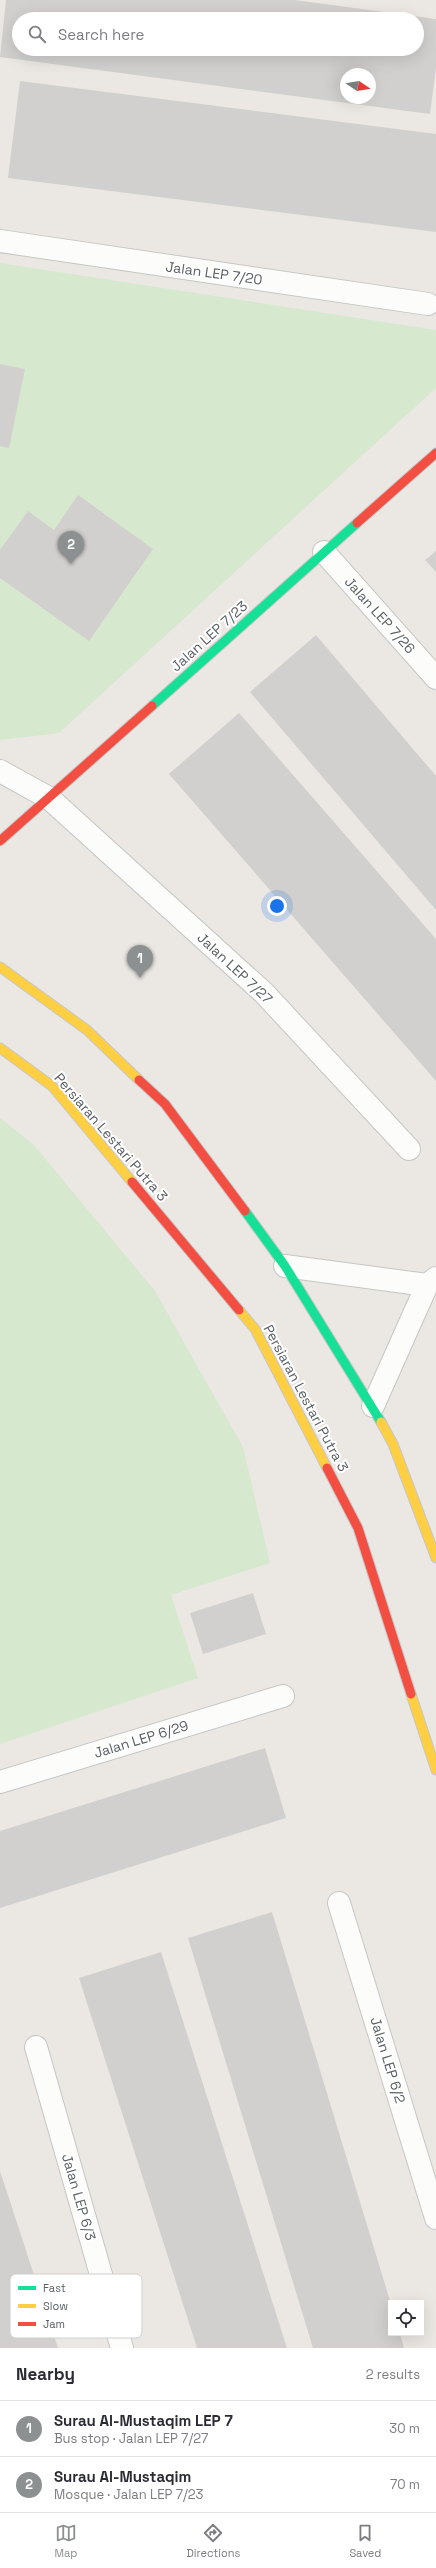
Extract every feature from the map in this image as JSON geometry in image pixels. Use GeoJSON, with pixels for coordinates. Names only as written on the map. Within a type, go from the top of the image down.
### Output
{"type":"FeatureCollection","features":[{"type":"Feature","properties":{"kind":"street","name":"Jalan LEP 7/20"},"geometry":{"type":"LineString","coordinates":[[0,241],[428,304]]}},
{"type":"Feature","properties":{"kind":"street","name":"Jalan LEP 7/23"},"geometry":{"type":"LineString","coordinates":[[0,841],[436,453]]}},
{"type":"Feature","properties":{"kind":"street","name":"Jalan LEP 7/26"},"geometry":{"type":"LineString","coordinates":[[324,552],[436,678]]}},
{"type":"Feature","properties":{"kind":"street","name":"Jalan LEP 7/27"},"geometry":{"type":"LineString","coordinates":[[0,771],[49,798],[264,993],[409,1149]]}},
{"type":"Feature","properties":{"kind":"street"},"geometry":{"type":"LineString","coordinates":[[0,967],[87,1030],[165,1104],[284,1266],[373,1406],[393,1444],[436,1558]]}},
{"type":"Feature","properties":{"kind":"street","name":"Persiaran Lestari Putra 3"},"geometry":{"type":"LineString","coordinates":[[0,1048],[52,1086],[255,1329],[358,1528],[436,1770]]}},
{"type":"Feature","properties":{"kind":"street"},"geometry":{"type":"LineString","coordinates":[[284,1266],[432,1282],[373,1406]]}},
{"type":"Feature","properties":{"kind":"street","name":"Jalan LEP 6/29"},"geometry":{"type":"LineString","coordinates":[[0,1782],[283,1696]]}},
{"type":"Feature","properties":{"kind":"street","name":"Jalan LEP 6/2"},"geometry":{"type":"LineString","coordinates":[[339,1903],[436,2218]]}},
{"type":"Feature","properties":{"kind":"street","name":"Jalan LEP 6/3"},"geometry":{"type":"LineString","coordinates":[[36,2047],[101,2274]]}},
{"type":"Feature","properties":{"kind":"street","name":"Jalan LEP 6/3"},"geometry":{"type":"LineString","coordinates":[[119,2338],[122,2348]]}},
{"type":"Feature","properties":{"kind":"green space"},"geometry":{"type":"Polygon","coordinates":[[[0,263],[436,330],[436,388],[59,733],[0,740],[0,263]]]}},
{"type":"Feature","properties":{"kind":"green space"},"geometry":{"type":"Polygon","coordinates":[[[0,1118],[34,1145],[155,1291],[243,1447],[270,1563],[171,1595],[198,1678],[0,1744],[0,1118]]]}},
{"type":"Feature","properties":{"kind":"building"},"geometry":{"type":"Polygon","coordinates":[[[6,0],[295,0],[384,12],[12,12],[12,56],[424,56],[424,17],[436,19],[436,68],[430,114],[355,104],[376,104],[376,68],[340,68],[340,102],[0,57],[6,0]]]}},
{"type":"Feature","properties":{"kind":"building"},"geometry":{"type":"Polygon","coordinates":[[[20,81],[436,134],[436,232],[8,178],[20,81]]]}},
{"type":"Feature","properties":{"kind":"building"},"geometry":{"type":"Polygon","coordinates":[[[0,364],[25,369],[9,448],[0,446],[0,364]]]}},
{"type":"Feature","properties":{"kind":"building"},"geometry":{"type":"Polygon","coordinates":[[[78,495],[153,549],[89,641],[0,578],[0,550],[28,511],[54,530],[78,495]]]}},
{"type":"Feature","properties":{"kind":"building"},"geometry":{"type":"Polygon","coordinates":[[[436,551],[436,572],[425,560],[436,551]]]}},
{"type":"Feature","properties":{"kind":"building"},"geometry":{"type":"Polygon","coordinates":[[[316,635],[436,776],[436,910],[250,692],[316,635]]]}},
{"type":"Feature","properties":{"kind":"building"},"geometry":{"type":"Polygon","coordinates":[[[239,713],[436,939],[436,1081],[169,774],[239,713]]]}},
{"type":"Feature","properties":{"kind":"building"},"geometry":{"type":"Polygon","coordinates":[[[253,1593],[266,1634],[203,1654],[190,1613],[253,1593]]]}},
{"type":"Feature","properties":{"kind":"building"},"geometry":{"type":"Polygon","coordinates":[[[265,1748],[286,1818],[0,1908],[0,1831],[265,1748]]]}},
{"type":"Feature","properties":{"kind":"building"},"geometry":{"type":"Polygon","coordinates":[[[272,1912],[390,2300],[388,2300],[388,2336],[401,2336],[404,2348],[313,2348],[188,1938],[272,1912]]]}},
{"type":"Feature","properties":{"kind":"building"},"geometry":{"type":"Polygon","coordinates":[[[161,1952],[287,2348],[197,2348],[79,1978],[161,1952]]]}},
{"type":"Feature","properties":{"kind":"building"},"geometry":{"type":"Polygon","coordinates":[[[0,2171],[34,2274],[10,2274],[10,2338],[55,2338],[58,2348],[0,2348],[0,2171]]]}},
{"type":"Feature","properties":{"kind":"traffic: fast"},"geometry":{"type":"LineString","coordinates":[[152,706],[357,523]]}},
{"type":"Feature","properties":{"kind":"traffic: fast"},"geometry":{"type":"LineString","coordinates":[[245,1211],[285,1266],[381,1422]]}},
{"type":"Feature","properties":{"kind":"traffic: slow"},"geometry":{"type":"LineString","coordinates":[[0,967],[87,1030],[139,1080]]}},
{"type":"Feature","properties":{"kind":"traffic: slow"},"geometry":{"type":"LineString","coordinates":[[0,1048],[52,1086],[132,1182]]}},
{"type":"Feature","properties":{"kind":"traffic: slow"},"geometry":{"type":"LineString","coordinates":[[239,1310],[255,1329],[327,1468]]}},
{"type":"Feature","properties":{"kind":"traffic: slow"},"geometry":{"type":"LineString","coordinates":[[381,1422],[393,1444],[436,1558]]}},
{"type":"Feature","properties":{"kind":"traffic: slow"},"geometry":{"type":"LineString","coordinates":[[411,1694],[436,1770]]}},
{"type":"Feature","properties":{"kind":"traffic: jam"},"geometry":{"type":"LineString","coordinates":[[357,523],[436,453]]}},
{"type":"Feature","properties":{"kind":"traffic: jam"},"geometry":{"type":"LineString","coordinates":[[0,841],[152,706]]}},
{"type":"Feature","properties":{"kind":"traffic: jam"},"geometry":{"type":"LineString","coordinates":[[139,1080],[165,1104],[245,1211]]}},
{"type":"Feature","properties":{"kind":"traffic: jam"},"geometry":{"type":"LineString","coordinates":[[132,1182],[239,1310]]}},
{"type":"Feature","properties":{"kind":"traffic: jam"},"geometry":{"type":"LineString","coordinates":[[327,1468],[358,1528],[411,1694]]}},
{"type":"Feature","properties":{"kind":"place","name":"Surau Al-Mustaqim"},"geometry":{"type":"Point","coordinates":[71,564]}},
{"type":"Feature","properties":{"kind":"place","name":"Surau Al-Mustaqim LEP 7"},"geometry":{"type":"Point","coordinates":[140,978]}}]}
